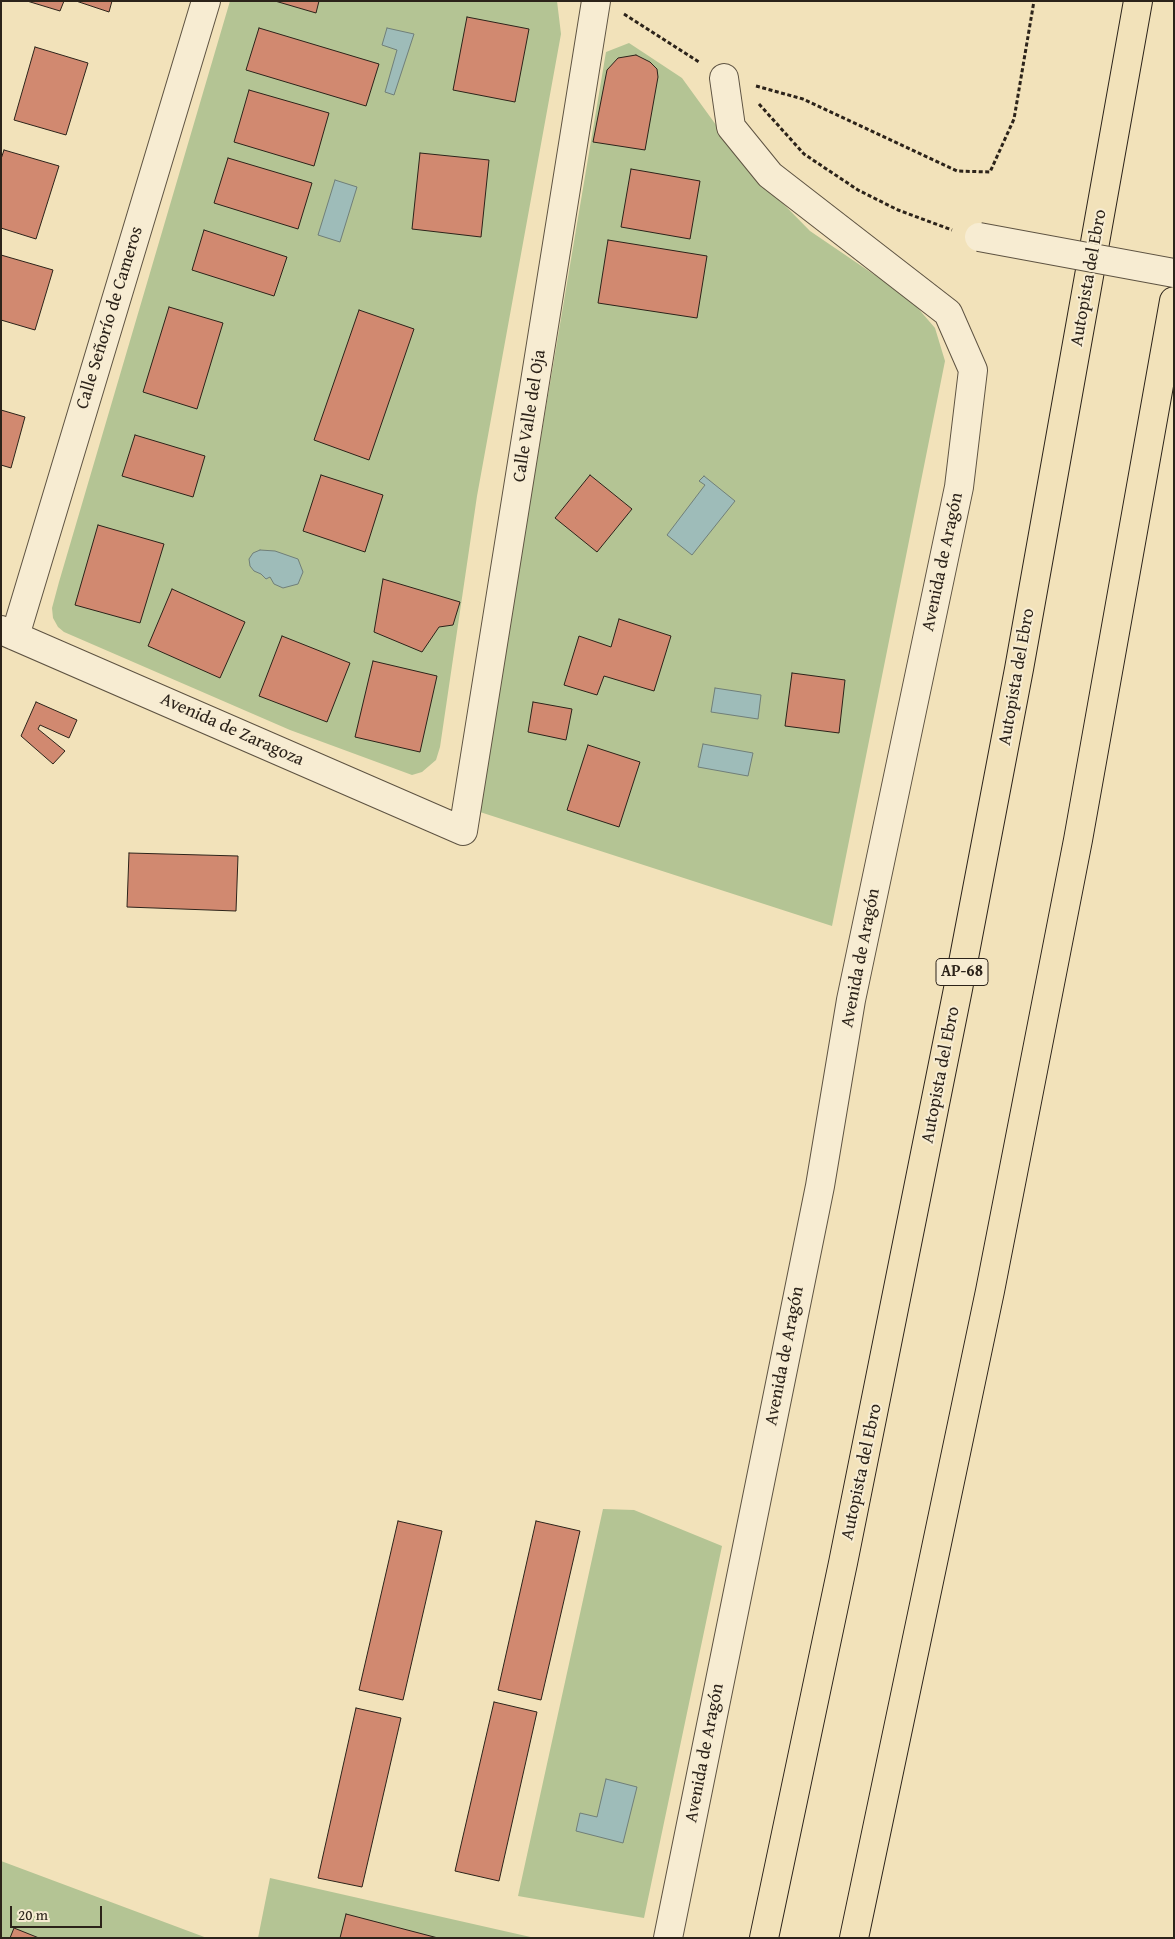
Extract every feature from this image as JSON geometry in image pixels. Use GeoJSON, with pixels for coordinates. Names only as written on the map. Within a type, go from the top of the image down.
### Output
{"type":"FeatureCollection","features":[{"type":"Feature","properties":{"kind":"highway","name":"Autopista del Ebro"},"geometry":{"type":"LineString","coordinates":[[764,1938],[847,1544],[956,999],[1019,669],[1138,1]]}},
{"type":"Feature","properties":{"kind":"highway"},"geometry":{"type":"LineString","coordinates":[[854,1938],[993,1272],[1078,840],[1174,302]]}},
{"type":"Feature","properties":{"kind":"street","name":"Calle Señorío de Cameros"},"geometry":{"type":"LineString","coordinates":[[8,633],[206,1]]}},
{"type":"Feature","properties":{"kind":"street","name":"Calle Valle del Oja"},"geometry":{"type":"LineString","coordinates":[[463,831],[608,6]]}},
{"type":"Feature","properties":{"kind":"street","name":"Avenida de Aragón"},"geometry":{"type":"LineString","coordinates":[[668,1938],[820,1186],[851,1000],[959,487],[973,370],[948,314],[770,175],[731,127],[724,78]]}},
{"type":"Feature","properties":{"kind":"street"},"geometry":{"type":"LineString","coordinates":[[979,237],[1174,273]]}},
{"type":"Feature","properties":{"kind":"street","name":"Avenida de Zaragoza"},"geometry":{"type":"LineString","coordinates":[[8,633],[463,831]]}},
{"type":"Feature","properties":{"kind":"path"},"geometry":{"type":"LineString","coordinates":[[724,78],[803,99],[957,171],[990,172],[1014,119],[1034,1]]}},
{"type":"Feature","properties":{"kind":"path"},"geometry":{"type":"LineString","coordinates":[[608,6],[724,78],[758,102],[804,154],[858,190],[898,210],[941,227],[979,237]]}},
{"type":"Feature","properties":{"kind":"green space"},"geometry":{"type":"Polygon","coordinates":[[[230,1],[557,1],[561,34],[477,496],[440,747],[436,760],[422,772],[412,775],[290,730],[64,632],[58,627],[53,618],[52,608],[59,582],[230,1]]]}},
{"type":"Feature","properties":{"kind":"green space"},"geometry":{"type":"Polygon","coordinates":[[[629,43],[682,78],[745,165],[810,231],[910,299],[935,328],[945,361],[832,926],[480,812],[493,721],[606,52],[629,43]]]}},
{"type":"Feature","properties":{"kind":"green space"},"geometry":{"type":"Polygon","coordinates":[[[603,1509],[634,1510],[722,1546],[644,1918],[518,1896],[603,1509]]]}},
{"type":"Feature","properties":{"kind":"green space"},"geometry":{"type":"Polygon","coordinates":[[[1,1861],[207,1938],[1,1938],[1,1861]]]}},
{"type":"Feature","properties":{"kind":"green space"},"geometry":{"type":"Polygon","coordinates":[[[270,1878],[535,1938],[258,1938],[270,1878]]]}},
{"type":"Feature","properties":{"kind":"water"},"geometry":{"type":"Polygon","coordinates":[[[387,28],[414,34],[394,95],[385,92],[397,50],[382,45],[387,28]]]}},
{"type":"Feature","properties":{"kind":"water"},"geometry":{"type":"Polygon","coordinates":[[[335,180],[357,187],[340,242],[318,235],[335,180]]]}},
{"type":"Feature","properties":{"kind":"water"},"geometry":{"type":"Polygon","coordinates":[[[704,476],[735,501],[692,555],[667,535],[705,485],[699,481],[704,476]]]}},
{"type":"Feature","properties":{"kind":"water"},"geometry":{"type":"Polygon","coordinates":[[[260,550],[275,551],[298,559],[303,572],[298,584],[283,588],[274,584],[270,577],[266,579],[254,571],[250,566],[249,559],[253,553],[260,550]]]}},
{"type":"Feature","properties":{"kind":"water"},"geometry":{"type":"Polygon","coordinates":[[[715,688],[761,695],[758,719],[711,712],[715,688]]]}},
{"type":"Feature","properties":{"kind":"water"},"geometry":{"type":"Polygon","coordinates":[[[703,744],[753,753],[748,776],[698,767],[703,744]]]}},
{"type":"Feature","properties":{"kind":"water"},"geometry":{"type":"Polygon","coordinates":[[[606,1779],[637,1787],[623,1843],[576,1831],[580,1813],[597,1817],[606,1779]]]}},
{"type":"Feature","properties":{"kind":"building"},"geometry":{"type":"Polygon","coordinates":[[[27,1],[64,1],[60,11],[27,1]]]}},
{"type":"Feature","properties":{"kind":"building"},"geometry":{"type":"Polygon","coordinates":[[[76,1],[112,1],[109,12],[76,1]]]}},
{"type":"Feature","properties":{"kind":"building"},"geometry":{"type":"Polygon","coordinates":[[[275,1],[319,1],[316,13],[275,1]]]}},
{"type":"Feature","properties":{"kind":"building"},"geometry":{"type":"Polygon","coordinates":[[[467,17],[529,29],[515,102],[453,90],[467,17]]]}},
{"type":"Feature","properties":{"kind":"building"},"geometry":{"type":"Polygon","coordinates":[[[259,28],[379,64],[366,106],[246,70],[259,28]]]}},
{"type":"Feature","properties":{"kind":"building"},"geometry":{"type":"Polygon","coordinates":[[[35,47],[88,63],[66,135],[14,120],[35,47]]]}},
{"type":"Feature","properties":{"kind":"building"},"geometry":{"type":"Polygon","coordinates":[[[636,55],[650,62],[657,69],[658,77],[645,150],[593,142],[607,70],[618,58],[636,55]]]}},
{"type":"Feature","properties":{"kind":"building"},"geometry":{"type":"Polygon","coordinates":[[[249,90],[329,113],[314,166],[234,142],[249,90]]]}},
{"type":"Feature","properties":{"kind":"building"},"geometry":{"type":"Polygon","coordinates":[[[4,150],[59,166],[36,239],[1,228],[1,159],[4,150]]]}},
{"type":"Feature","properties":{"kind":"building"},"geometry":{"type":"Polygon","coordinates":[[[420,153],[489,160],[481,237],[412,229],[420,153]]]}},
{"type":"Feature","properties":{"kind":"building"},"geometry":{"type":"Polygon","coordinates":[[[228,158],[312,183],[298,229],[214,203],[228,158]]]}},
{"type":"Feature","properties":{"kind":"building"},"geometry":{"type":"Polygon","coordinates":[[[631,169],[700,181],[690,239],[621,227],[631,169]]]}},
{"type":"Feature","properties":{"kind":"building"},"geometry":{"type":"Polygon","coordinates":[[[204,230],[287,257],[274,296],[192,270],[204,230]]]}},
{"type":"Feature","properties":{"kind":"building"},"geometry":{"type":"Polygon","coordinates":[[[608,240],[707,256],[697,318],[598,303],[608,240]]]}},
{"type":"Feature","properties":{"kind":"building"},"geometry":{"type":"Polygon","coordinates":[[[1,255],[53,270],[35,330],[1,320],[1,255]]]}},
{"type":"Feature","properties":{"kind":"building"},"geometry":{"type":"Polygon","coordinates":[[[169,307],[223,323],[197,409],[143,392],[169,307]]]}},
{"type":"Feature","properties":{"kind":"building"},"geometry":{"type":"Polygon","coordinates":[[[359,310],[414,329],[369,460],[314,440],[359,310]]]}},
{"type":"Feature","properties":{"kind":"building"},"geometry":{"type":"Polygon","coordinates":[[[1,410],[25,417],[11,468],[1,465],[1,410]]]}},
{"type":"Feature","properties":{"kind":"building"},"geometry":{"type":"Polygon","coordinates":[[[135,435],[205,456],[193,497],[122,476],[135,435]]]}},
{"type":"Feature","properties":{"kind":"building"},"geometry":{"type":"Polygon","coordinates":[[[321,475],[383,495],[365,552],[303,531],[321,475]]]}},
{"type":"Feature","properties":{"kind":"building"},"geometry":{"type":"Polygon","coordinates":[[[590,475],[632,509],[597,552],[555,518],[590,475]]]}},
{"type":"Feature","properties":{"kind":"building"},"geometry":{"type":"Polygon","coordinates":[[[98,525],[164,544],[140,623],[75,605],[98,525]]]}},
{"type":"Feature","properties":{"kind":"building"},"geometry":{"type":"Polygon","coordinates":[[[383,579],[460,602],[453,625],[439,627],[422,652],[374,632],[383,579]]]}},
{"type":"Feature","properties":{"kind":"building"},"geometry":{"type":"Polygon","coordinates":[[[172,589],[245,622],[220,678],[148,646],[172,589]]]}},
{"type":"Feature","properties":{"kind":"building"},"geometry":{"type":"Polygon","coordinates":[[[619,619],[671,636],[654,691],[604,676],[597,695],[564,685],[579,636],[611,647],[619,619]]]}},
{"type":"Feature","properties":{"kind":"building"},"geometry":{"type":"Polygon","coordinates":[[[282,636],[350,663],[327,722],[259,696],[282,636]]]}},
{"type":"Feature","properties":{"kind":"building"},"geometry":{"type":"Polygon","coordinates":[[[373,661],[437,676],[420,752],[355,737],[373,661]]]}},
{"type":"Feature","properties":{"kind":"building"},"geometry":{"type":"Polygon","coordinates":[[[792,673],[845,680],[839,733],[785,726],[792,673]]]}},
{"type":"Feature","properties":{"kind":"building"},"geometry":{"type":"Polygon","coordinates":[[[36,702],[77,720],[69,738],[40,725],[38,729],[65,751],[53,764],[21,736],[36,702]]]}},
{"type":"Feature","properties":{"kind":"building"},"geometry":{"type":"Polygon","coordinates":[[[533,702],[572,709],[566,740],[528,732],[533,702]]]}},
{"type":"Feature","properties":{"kind":"building"},"geometry":{"type":"Polygon","coordinates":[[[588,745],[640,762],[619,827],[567,810],[588,745]]]}},
{"type":"Feature","properties":{"kind":"building"},"geometry":{"type":"Polygon","coordinates":[[[129,853],[238,856],[236,911],[127,907],[129,853]]]}},
{"type":"Feature","properties":{"kind":"building"},"geometry":{"type":"Polygon","coordinates":[[[398,1521],[442,1531],[403,1700],[359,1690],[398,1521]]]}},
{"type":"Feature","properties":{"kind":"building"},"geometry":{"type":"Polygon","coordinates":[[[536,1521],[580,1531],[541,1700],[498,1690],[536,1521]]]}},
{"type":"Feature","properties":{"kind":"building"},"geometry":{"type":"Polygon","coordinates":[[[494,1702],[537,1712],[499,1881],[455,1871],[494,1702]]]}},
{"type":"Feature","properties":{"kind":"building"},"geometry":{"type":"Polygon","coordinates":[[[356,1708],[401,1718],[362,1887],[318,1878],[356,1708]]]}},
{"type":"Feature","properties":{"kind":"building"},"geometry":{"type":"Polygon","coordinates":[[[346,1914],[438,1938],[340,1938],[346,1914]]]}},
{"type":"Feature","properties":{"kind":"building"},"geometry":{"type":"Polygon","coordinates":[[[14,1928],[39,1938],[10,1938],[14,1928]]]}}]}
